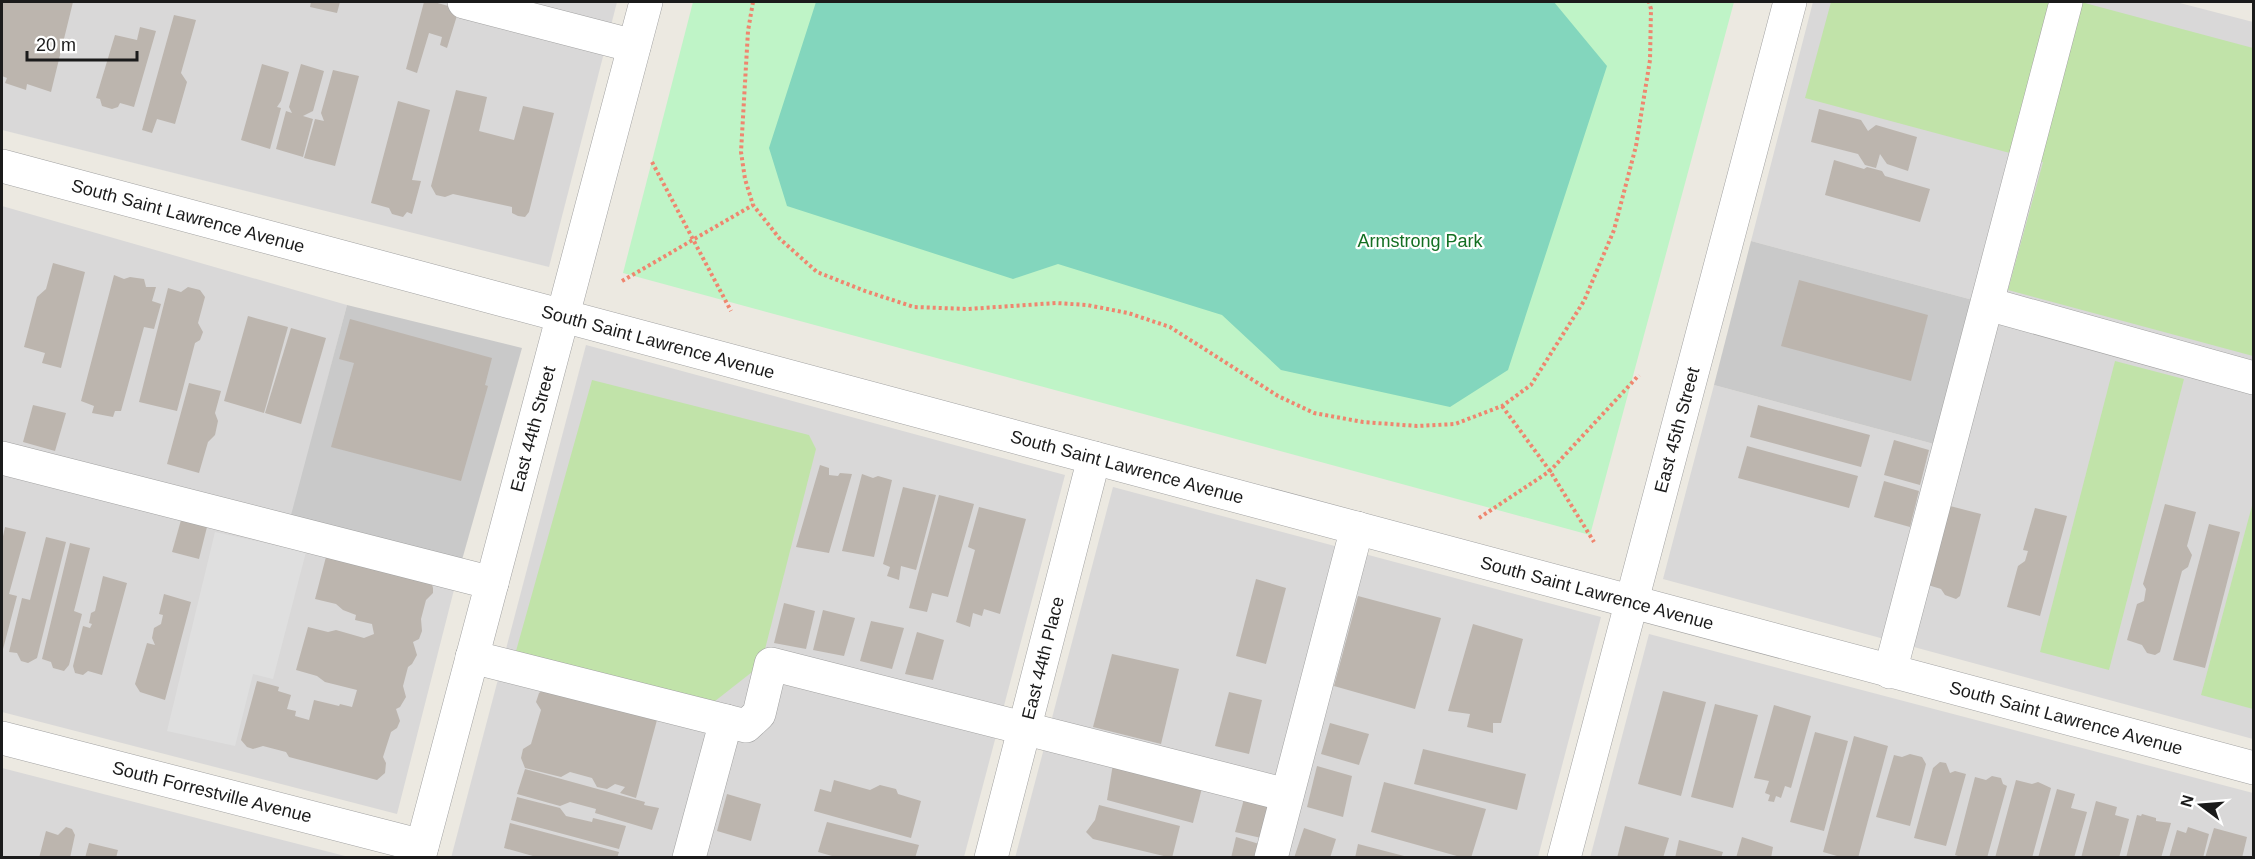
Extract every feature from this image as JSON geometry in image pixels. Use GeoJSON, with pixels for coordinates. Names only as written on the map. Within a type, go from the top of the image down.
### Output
{"type":"FeatureCollection","features":[{"type":"Feature","properties":{"kind":"street"},"geometry":{"type":"LineString","coordinates":[[464,2],[634,46]]}},
{"type":"Feature","properties":{"kind":"street","name":"East 44th Street"},"geometry":{"type":"LineString","coordinates":[[421,852],[646,2]]}},
{"type":"Feature","properties":{"kind":"street","name":"East 45th Street"},"geometry":{"type":"LineString","coordinates":[[1564,858],[1790,2]]}},
{"type":"Feature","properties":{"kind":"street"},"geometry":{"type":"LineString","coordinates":[[1890,672],[2066,2]]}},
{"type":"Feature","properties":{"kind":"street","name":"South Saint Lawrence Avenue"},"geometry":{"type":"LineString","coordinates":[[2,166],[2253,768]]}},
{"type":"Feature","properties":{"kind":"street"},"geometry":{"type":"LineString","coordinates":[[1988,304],[2253,378]]}},
{"type":"Feature","properties":{"kind":"street"},"geometry":{"type":"LineString","coordinates":[[2,458],[492,582]]}},
{"type":"Feature","properties":{"kind":"street","name":"East 44th Place"},"geometry":{"type":"LineString","coordinates":[[991,858],[1094,458]]}},
{"type":"Feature","properties":{"kind":"street"},"geometry":{"type":"LineString","coordinates":[[1271,858],[1357,528]]}},
{"type":"Feature","properties":{"kind":"street"},"geometry":{"type":"LineString","coordinates":[[472,657],[746,726],[759,714],[771,664],[1287,795]]}},
{"type":"Feature","properties":{"kind":"street"},"geometry":{"type":"LineString","coordinates":[[689,858],[726,721]]}},
{"type":"Feature","properties":{"kind":"street","name":"South Forrestville Avenue"},"geometry":{"type":"LineString","coordinates":[[2,738],[421,852]]}},
{"type":"Feature","properties":{"kind":"path"},"geometry":{"type":"LineString","coordinates":[[753,2],[748,31],[741,152],[745,179],[753,206],[780,239],[818,272],[914,307],[968,309],[1056,303],[1088,305],[1128,313],[1170,327],[1278,396],[1314,413],[1363,422],[1417,426],[1455,424],[1502,406],[1531,385],[1584,301],[1614,230],[1636,146],[1650,60],[1651,9],[1649,2]]}},
{"type":"Feature","properties":{"kind":"path"},"geometry":{"type":"LineString","coordinates":[[652,162],[731,311]]}},
{"type":"Feature","properties":{"kind":"path"},"geometry":{"type":"LineString","coordinates":[[622,281],[753,206]]}},
{"type":"Feature","properties":{"kind":"path"},"geometry":{"type":"LineString","coordinates":[[1479,518],[1550,471],[1639,375]]}},
{"type":"Feature","properties":{"kind":"path"},"geometry":{"type":"LineString","coordinates":[[1502,406],[1550,471],[1594,542]]}},
{"type":"Feature","properties":{"kind":"shaded area"},"geometry":{"type":"Polygon","coordinates":[[[2,2],[617,2],[549,267],[2,130],[2,2]]]}},
{"type":"Feature","properties":{"kind":"shaded area"},"geometry":{"type":"Polygon","coordinates":[[[1813,2],[2176,2],[2253,22],[2253,739],[1663,579],[1714,385],[1949,448],[1988,304],[1751,241],[1813,2]]]}},
{"type":"Feature","properties":{"kind":"shaded area"},"geometry":{"type":"Polygon","coordinates":[[[2,206],[347,305],[288,530],[458,574],[397,814],[2,712],[2,206]]]}},
{"type":"Feature","properties":{"kind":"shaded area"},"geometry":{"type":"Polygon","coordinates":[[[1751,241],[1988,304],[1949,448],[1714,385],[1751,241]]]}},
{"type":"Feature","properties":{"kind":"shaded area"},"geometry":{"type":"Polygon","coordinates":[[[347,305],[522,348],[458,574],[287,530],[347,305]]]}},
{"type":"Feature","properties":{"kind":"shaded area"},"geometry":{"type":"Polygon","coordinates":[[[586,345],[1065,475],[964,857],[451,858],[586,345]]]}},
{"type":"Feature","properties":{"kind":"shaded area"},"geometry":{"type":"Polygon","coordinates":[[[1113,487],[1601,617],[1538,857],[1015,858],[1113,487]]]}},
{"type":"Feature","properties":{"kind":"shaded area"},"geometry":{"type":"Polygon","coordinates":[[[215,532],[306,552],[273,679],[253,674],[235,746],[167,731],[215,532]]]}},
{"type":"Feature","properties":{"kind":"shaded area"},"geometry":{"type":"Polygon","coordinates":[[[1649,634],[2253,793],[2253,857],[1590,858],[1649,634]]]}},
{"type":"Feature","properties":{"kind":"shaded area"},"geometry":{"type":"Polygon","coordinates":[[[2,768],[349,857],[2,857],[2,768]]]}},
{"type":"Feature","properties":{"kind":"green space","name":"Armstrong Park"},"geometry":{"type":"Polygon","coordinates":[[[693,2],[1734,2],[1590,535],[623,273],[693,2]]]}},
{"type":"Feature","properties":{"kind":"green space"},"geometry":{"type":"Polygon","coordinates":[[[816,2],[1554,2],[1607,66],[1508,370],[1450,407],[1281,370],[1222,315],[1058,264],[1013,279],[787,206],[769,148],[816,2]]]}},
{"type":"Feature","properties":{"kind":"green space"},"geometry":{"type":"Polygon","coordinates":[[[1831,2],[2081,2],[2253,48],[2253,356],[2008,290],[2043,162],[1805,98],[1831,2]]]}},
{"type":"Feature","properties":{"kind":"green space"},"geometry":{"type":"Polygon","coordinates":[[[2115,361],[2184,379],[2109,670],[2040,652],[2115,361]]]}},
{"type":"Feature","properties":{"kind":"green space"},"geometry":{"type":"Polygon","coordinates":[[[592,380],[809,435],[816,449],[761,665],[710,705],[516,651],[592,380]]]}},
{"type":"Feature","properties":{"kind":"green space"},"geometry":{"type":"Polygon","coordinates":[[[2253,502],[2253,709],[2201,695],[2253,502]]]}},
{"type":"Feature","properties":{"kind":"building"},"geometry":{"type":"Polygon","coordinates":[[[2,2],[73,2],[51,92],[27,84],[26,90],[5,83],[7,78],[2,76],[2,2]]]}},
{"type":"Feature","properties":{"kind":"building"},"geometry":{"type":"Polygon","coordinates":[[[311,2],[340,2],[337,13],[310,7],[311,2]]]}},
{"type":"Feature","properties":{"kind":"building"},"geometry":{"type":"Polygon","coordinates":[[[424,2],[434,2],[459,9],[447,48],[440,45],[442,37],[429,33],[417,73],[406,69],[424,2]]]}},
{"type":"Feature","properties":{"kind":"building"},"geometry":{"type":"Polygon","coordinates":[[[174,15],[196,20],[181,73],[187,82],[175,124],[157,119],[152,133],[142,130],[174,15]]]}},
{"type":"Feature","properties":{"kind":"building"},"geometry":{"type":"Polygon","coordinates":[[[140,27],[156,31],[134,107],[120,103],[118,107],[112,109],[102,106],[100,99],[96,98],[115,35],[137,40],[140,27]]]}},
{"type":"Feature","properties":{"kind":"building"},"geometry":{"type":"Polygon","coordinates":[[[262,64],[289,72],[281,101],[277,107],[281,108],[270,149],[241,140],[262,64]]]}},
{"type":"Feature","properties":{"kind":"building"},"geometry":{"type":"Polygon","coordinates":[[[301,64],[324,71],[313,111],[303,116],[313,119],[303,157],[276,149],[286,111],[292,113],[289,107],[301,64]]]}},
{"type":"Feature","properties":{"kind":"building"},"geometry":{"type":"Polygon","coordinates":[[[333,70],[359,76],[335,166],[304,158],[315,119],[324,121],[321,113],[333,70]]]}},
{"type":"Feature","properties":{"kind":"building"},"geometry":{"type":"Polygon","coordinates":[[[456,90],[487,97],[479,131],[514,140],[523,106],[554,113],[529,212],[525,217],[512,213],[512,207],[453,194],[445,197],[436,195],[431,186],[456,90]]]}},
{"type":"Feature","properties":{"kind":"building"},"geometry":{"type":"Polygon","coordinates":[[[398,101],[430,110],[412,180],[421,181],[412,214],[407,212],[403,217],[392,214],[389,208],[371,203],[398,101]]]}},
{"type":"Feature","properties":{"kind":"building"},"geometry":{"type":"Polygon","coordinates":[[[1819,109],[1861,120],[1868,131],[1876,125],[1917,137],[1908,171],[1887,164],[1880,154],[1876,168],[1865,165],[1858,154],[1811,142],[1819,109]]]}},
{"type":"Feature","properties":{"kind":"building"},"geometry":{"type":"Polygon","coordinates":[[[1834,160],[1864,169],[1867,167],[1882,171],[1885,176],[1930,189],[1920,222],[1825,195],[1834,160]]]}},
{"type":"Feature","properties":{"kind":"building"},"geometry":{"type":"Polygon","coordinates":[[[53,263],[85,272],[61,368],[42,363],[45,353],[24,347],[37,297],[46,289],[53,263]]]}},
{"type":"Feature","properties":{"kind":"building"},"geometry":{"type":"Polygon","coordinates":[[[114,275],[124,279],[130,277],[144,279],[146,287],[156,287],[152,301],[161,304],[154,329],[144,327],[121,411],[115,411],[113,417],[92,413],[94,406],[81,401],[114,275]]]}},
{"type":"Feature","properties":{"kind":"building"},"geometry":{"type":"Polygon","coordinates":[[[1799,280],[1928,315],[1911,381],[1781,346],[1799,280]]]}},
{"type":"Feature","properties":{"kind":"building"},"geometry":{"type":"Polygon","coordinates":[[[188,287],[200,290],[205,297],[198,323],[203,332],[200,340],[195,343],[177,411],[139,402],[168,288],[181,292],[188,287]]]}},
{"type":"Feature","properties":{"kind":"building"},"geometry":{"type":"Polygon","coordinates":[[[248,316],[288,327],[264,413],[224,401],[248,316]]]}},
{"type":"Feature","properties":{"kind":"building"},"geometry":{"type":"Polygon","coordinates":[[[350,319],[492,358],[485,385],[488,386],[461,481],[331,447],[354,363],[339,359],[350,319]]]}},
{"type":"Feature","properties":{"kind":"building"},"geometry":{"type":"Polygon","coordinates":[[[291,328],[326,338],[301,424],[265,413],[291,328]]]}},
{"type":"Feature","properties":{"kind":"building"},"geometry":{"type":"Polygon","coordinates":[[[189,383],[221,391],[215,413],[218,421],[215,435],[208,442],[199,473],[167,464],[189,383]]]}},
{"type":"Feature","properties":{"kind":"building"},"geometry":{"type":"Polygon","coordinates":[[[33,405],[66,413],[55,451],[23,442],[33,405]]]}},
{"type":"Feature","properties":{"kind":"building"},"geometry":{"type":"Polygon","coordinates":[[[1758,405],[1870,435],[1861,467],[1750,437],[1758,405]]]}},
{"type":"Feature","properties":{"kind":"building"},"geometry":{"type":"Polygon","coordinates":[[[1894,440],[1929,450],[1920,485],[1884,475],[1894,440]]]}},
{"type":"Feature","properties":{"kind":"building"},"geometry":{"type":"Polygon","coordinates":[[[1747,446],[1858,476],[1849,508],[1738,478],[1747,446]]]}},
{"type":"Feature","properties":{"kind":"building"},"geometry":{"type":"Polygon","coordinates":[[[820,465],[829,468],[829,475],[852,474],[829,553],[796,547],[820,465]]]}},
{"type":"Feature","properties":{"kind":"building"},"geometry":{"type":"Polygon","coordinates":[[[862,474],[892,480],[874,557],[842,551],[862,474]]]}},
{"type":"Feature","properties":{"kind":"building"},"geometry":{"type":"Polygon","coordinates":[[[1884,481],[1919,491],[1910,527],[1874,517],[1884,481]]]}},
{"type":"Feature","properties":{"kind":"building"},"geometry":{"type":"Polygon","coordinates":[[[903,487],[936,495],[916,570],[901,566],[899,580],[887,576],[890,567],[883,564],[903,487]]]}},
{"type":"Feature","properties":{"kind":"building"},"geometry":{"type":"Polygon","coordinates":[[[939,495],[974,504],[948,597],[932,593],[927,612],[909,608],[939,495]]]}},
{"type":"Feature","properties":{"kind":"building"},"geometry":{"type":"Polygon","coordinates":[[[2165,504],[2196,512],[2187,546],[2192,555],[2188,567],[2182,571],[2160,652],[2155,655],[2147,653],[2142,645],[2127,640],[2137,604],[2144,601],[2146,589],[2143,584],[2165,504]]]}},
{"type":"Feature","properties":{"kind":"building"},"geometry":{"type":"Polygon","coordinates":[[[1950,506],[1981,514],[1960,596],[1956,599],[1945,595],[1941,589],[1928,585],[1950,506]]]}},
{"type":"Feature","properties":{"kind":"building"},"geometry":{"type":"Polygon","coordinates":[[[979,507],[1026,519],[1000,614],[984,609],[982,616],[973,613],[970,627],[956,622],[975,550],[968,547],[979,507]]]}},
{"type":"Feature","properties":{"kind":"building"},"geometry":{"type":"Polygon","coordinates":[[[2035,508],[2067,516],[2040,616],[2007,607],[2018,566],[2025,561],[2028,551],[2023,550],[2035,508]]]}},
{"type":"Feature","properties":{"kind":"building"},"geometry":{"type":"Polygon","coordinates":[[[181,520],[207,527],[199,559],[172,552],[181,520]]]}},
{"type":"Feature","properties":{"kind":"building"},"geometry":{"type":"Polygon","coordinates":[[[2209,524],[2240,532],[2205,668],[2173,660],[2209,524]]]}},
{"type":"Feature","properties":{"kind":"building"},"geometry":{"type":"Polygon","coordinates":[[[5,527],[26,532],[9,594],[17,596],[2,653],[2,541],[5,527]]]}},
{"type":"Feature","properties":{"kind":"building"},"geometry":{"type":"Polygon","coordinates":[[[46,537],[66,542],[37,658],[28,663],[21,661],[17,653],[9,652],[22,598],[30,600],[46,537]]]}},
{"type":"Feature","properties":{"kind":"building"},"geometry":{"type":"Polygon","coordinates":[[[70,543],[90,548],[74,611],[82,614],[69,665],[64,671],[53,668],[51,662],[42,659],[70,543]]]}},
{"type":"Feature","properties":{"kind":"building"},"geometry":{"type":"Polygon","coordinates":[[[327,553],[431,581],[433,588],[433,593],[426,600],[421,619],[422,631],[419,639],[413,642],[417,655],[408,667],[403,686],[406,697],[396,709],[400,721],[397,728],[391,732],[383,757],[386,763],[385,773],[377,780],[289,757],[286,752],[263,746],[253,749],[247,747],[241,740],[257,681],[279,687],[278,691],[291,695],[287,709],[296,711],[295,716],[309,720],[314,700],[352,707],[357,690],[325,682],[317,676],[296,670],[308,627],[328,632],[336,630],[364,638],[374,634],[372,624],[355,620],[356,615],[343,610],[336,604],[315,599],[327,553]]]}},
{"type":"Feature","properties":{"kind":"building"},"geometry":{"type":"Polygon","coordinates":[[[103,576],[127,583],[102,675],[88,671],[83,675],[75,673],[73,666],[83,626],[90,628],[92,624],[89,623],[91,613],[95,611],[103,576]]]}},
{"type":"Feature","properties":{"kind":"building"},"geometry":{"type":"Polygon","coordinates":[[[1256,579],[1286,588],[1266,664],[1236,656],[1256,579]]]}},
{"type":"Feature","properties":{"kind":"building"},"geometry":{"type":"Polygon","coordinates":[[[164,594],[191,602],[165,700],[140,692],[135,684],[147,643],[155,645],[152,638],[154,628],[161,624],[163,615],[159,614],[164,594]]]}},
{"type":"Feature","properties":{"kind":"building"},"geometry":{"type":"Polygon","coordinates":[[[1358,596],[1441,618],[1415,709],[1334,686],[1358,596]]]}},
{"type":"Feature","properties":{"kind":"building"},"geometry":{"type":"Polygon","coordinates":[[[784,603],[815,611],[806,649],[774,643],[784,603]]]}},
{"type":"Feature","properties":{"kind":"building"},"geometry":{"type":"Polygon","coordinates":[[[823,610],[855,618],[844,656],[813,650],[823,610]]]}},
{"type":"Feature","properties":{"kind":"building"},"geometry":{"type":"Polygon","coordinates":[[[871,621],[904,628],[892,669],[860,661],[871,621]]]}},
{"type":"Feature","properties":{"kind":"building"},"geometry":{"type":"Polygon","coordinates":[[[1473,624],[1523,639],[1501,723],[1493,723],[1493,733],[1467,727],[1470,714],[1448,711],[1473,624]]]}},
{"type":"Feature","properties":{"kind":"building"},"geometry":{"type":"Polygon","coordinates":[[[917,632],[944,640],[933,680],[905,674],[917,632]]]}},
{"type":"Feature","properties":{"kind":"building"},"geometry":{"type":"Polygon","coordinates":[[[1112,654],[1179,669],[1161,744],[1093,727],[1112,654]]]}},
{"type":"Feature","properties":{"kind":"building"},"geometry":{"type":"Polygon","coordinates":[[[545,689],[657,720],[636,798],[620,793],[625,787],[615,784],[607,789],[597,787],[592,778],[570,772],[561,777],[525,768],[521,758],[523,749],[531,744],[541,710],[536,702],[539,693],[545,689]]]}},
{"type":"Feature","properties":{"kind":"building"},"geometry":{"type":"Polygon","coordinates":[[[1663,691],[1706,702],[1681,796],[1638,784],[1663,691]]]}},
{"type":"Feature","properties":{"kind":"building"},"geometry":{"type":"Polygon","coordinates":[[[1229,692],[1262,700],[1249,754],[1215,746],[1229,692]]]}},
{"type":"Feature","properties":{"kind":"building"},"geometry":{"type":"Polygon","coordinates":[[[1715,704],[1758,715],[1733,808],[1691,797],[1715,704]]]}},
{"type":"Feature","properties":{"kind":"building"},"geometry":{"type":"Polygon","coordinates":[[[1774,705],[1811,716],[1791,788],[1785,786],[1781,798],[1776,796],[1774,802],[1768,801],[1770,795],[1765,793],[1769,781],[1754,778],[1774,705]]]}},
{"type":"Feature","properties":{"kind":"building"},"geometry":{"type":"Polygon","coordinates":[[[1330,723],[1369,734],[1359,765],[1321,754],[1330,723]]]}},
{"type":"Feature","properties":{"kind":"building"},"geometry":{"type":"Polygon","coordinates":[[[1815,732],[1848,741],[1824,831],[1790,822],[1815,732]]]}},
{"type":"Feature","properties":{"kind":"building"},"geometry":{"type":"Polygon","coordinates":[[[1854,736],[1888,746],[1858,858],[1844,858],[1823,852],[1854,736]]]}},
{"type":"Feature","properties":{"kind":"building"},"geometry":{"type":"Polygon","coordinates":[[[1423,749],[1526,774],[1517,810],[1414,784],[1423,749]]]}},
{"type":"Feature","properties":{"kind":"building"},"geometry":{"type":"Polygon","coordinates":[[[1910,754],[1922,757],[1926,764],[1910,826],[1876,817],[1894,755],[1902,757],[1910,754]]]}},
{"type":"Feature","properties":{"kind":"building"},"geometry":{"type":"Polygon","coordinates":[[[1940,762],[1946,763],[1950,773],[1955,771],[1966,774],[1946,846],[1914,838],[1933,768],[1940,762]]]}},
{"type":"Feature","properties":{"kind":"building"},"geometry":{"type":"Polygon","coordinates":[[[1113,764],[1202,788],[1193,823],[1107,800],[1113,764]]]}},
{"type":"Feature","properties":{"kind":"building"},"geometry":{"type":"Polygon","coordinates":[[[1317,766],[1352,776],[1343,817],[1307,807],[1317,766]]]}},
{"type":"Feature","properties":{"kind":"building"},"geometry":{"type":"Polygon","coordinates":[[[525,769],[645,802],[644,805],[659,808],[652,830],[595,813],[596,809],[570,802],[560,806],[517,794],[525,769]]]}},
{"type":"Feature","properties":{"kind":"building"},"geometry":{"type":"Polygon","coordinates":[[[1992,776],[2001,778],[2003,784],[2007,786],[1987,858],[1964,858],[1955,855],[1975,777],[1986,780],[1992,776]]]}},
{"type":"Feature","properties":{"kind":"building"},"geometry":{"type":"Polygon","coordinates":[[[834,780],[870,790],[880,785],[896,789],[898,794],[921,801],[911,838],[814,811],[820,789],[831,792],[834,780]]]}},
{"type":"Feature","properties":{"kind":"building"},"geometry":{"type":"Polygon","coordinates":[[[2016,780],[2032,784],[2038,782],[2051,788],[2032,858],[1995,858],[2016,780]]]}},
{"type":"Feature","properties":{"kind":"building"},"geometry":{"type":"Polygon","coordinates":[[[1384,782],[1486,809],[1471,858],[1371,832],[1384,782]]]}},
{"type":"Feature","properties":{"kind":"building"},"geometry":{"type":"Polygon","coordinates":[[[2057,789],[2075,794],[2071,808],[2087,812],[2074,858],[2038,858],[2057,789]]]}},
{"type":"Feature","properties":{"kind":"building"},"geometry":{"type":"Polygon","coordinates":[[[727,794],[761,804],[751,841],[717,831],[727,794]]]}},
{"type":"Feature","properties":{"kind":"building"},"geometry":{"type":"Polygon","coordinates":[[[517,797],[560,808],[566,816],[592,822],[593,818],[626,826],[619,849],[511,820],[517,797]]]}},
{"type":"Feature","properties":{"kind":"building"},"geometry":{"type":"Polygon","coordinates":[[[1244,799],[1277,807],[1270,840],[1235,832],[1244,799]]]}},
{"type":"Feature","properties":{"kind":"building"},"geometry":{"type":"Polygon","coordinates":[[[2096,801],[2117,807],[2115,815],[2129,819],[2119,858],[2081,858],[2096,801]]]}},
{"type":"Feature","properties":{"kind":"building"},"geometry":{"type":"Polygon","coordinates":[[[1099,805],[1180,826],[1172,858],[1093,839],[1086,832],[1095,820],[1099,805]]]}},
{"type":"Feature","properties":{"kind":"building"},"geometry":{"type":"Polygon","coordinates":[[[2137,815],[2156,818],[2156,821],[2171,823],[2161,858],[2126,858],[2137,815]]]}},
{"type":"Feature","properties":{"kind":"building"},"geometry":{"type":"Polygon","coordinates":[[[827,822],[919,845],[915,858],[839,858],[818,852],[827,822]]]}},
{"type":"Feature","properties":{"kind":"building"},"geometry":{"type":"Polygon","coordinates":[[[510,823],[619,852],[617,858],[540,858],[504,848],[510,823]]]}},
{"type":"Feature","properties":{"kind":"building"},"geometry":{"type":"Polygon","coordinates":[[[1625,826],[1669,838],[1663,858],[1617,858],[1625,826]]]}},
{"type":"Feature","properties":{"kind":"building"},"geometry":{"type":"Polygon","coordinates":[[[66,827],[72,829],[75,835],[70,858],[39,858],[46,831],[58,835],[66,827]]]}},
{"type":"Feature","properties":{"kind":"building"},"geometry":{"type":"Polygon","coordinates":[[[2188,827],[2209,834],[2203,858],[2169,858],[2177,830],[2186,833],[2188,827]]]}},
{"type":"Feature","properties":{"kind":"building"},"geometry":{"type":"Polygon","coordinates":[[[1304,828],[1336,839],[1330,858],[1294,858],[1304,828]]]}},
{"type":"Feature","properties":{"kind":"building"},"geometry":{"type":"Polygon","coordinates":[[[2214,828],[2247,837],[2242,858],[2205,858],[2214,828]]]}},
{"type":"Feature","properties":{"kind":"building"},"geometry":{"type":"Polygon","coordinates":[[[1236,837],[1266,846],[1263,858],[1231,858],[1236,837]]]}},
{"type":"Feature","properties":{"kind":"building"},"geometry":{"type":"Polygon","coordinates":[[[1742,837],[1773,847],[1771,858],[1736,858],[1742,837]]]}},
{"type":"Feature","properties":{"kind":"building"},"geometry":{"type":"Polygon","coordinates":[[[1679,840],[1723,852],[1721,858],[1675,858],[1679,840]]]}},
{"type":"Feature","properties":{"kind":"building"},"geometry":{"type":"Polygon","coordinates":[[[89,843],[118,850],[116,858],[85,858],[89,843]]]}},
{"type":"Feature","properties":{"kind":"building"},"geometry":{"type":"Polygon","coordinates":[[[1358,844],[1408,857],[1408,858],[1355,858],[1358,844]]]}}]}
